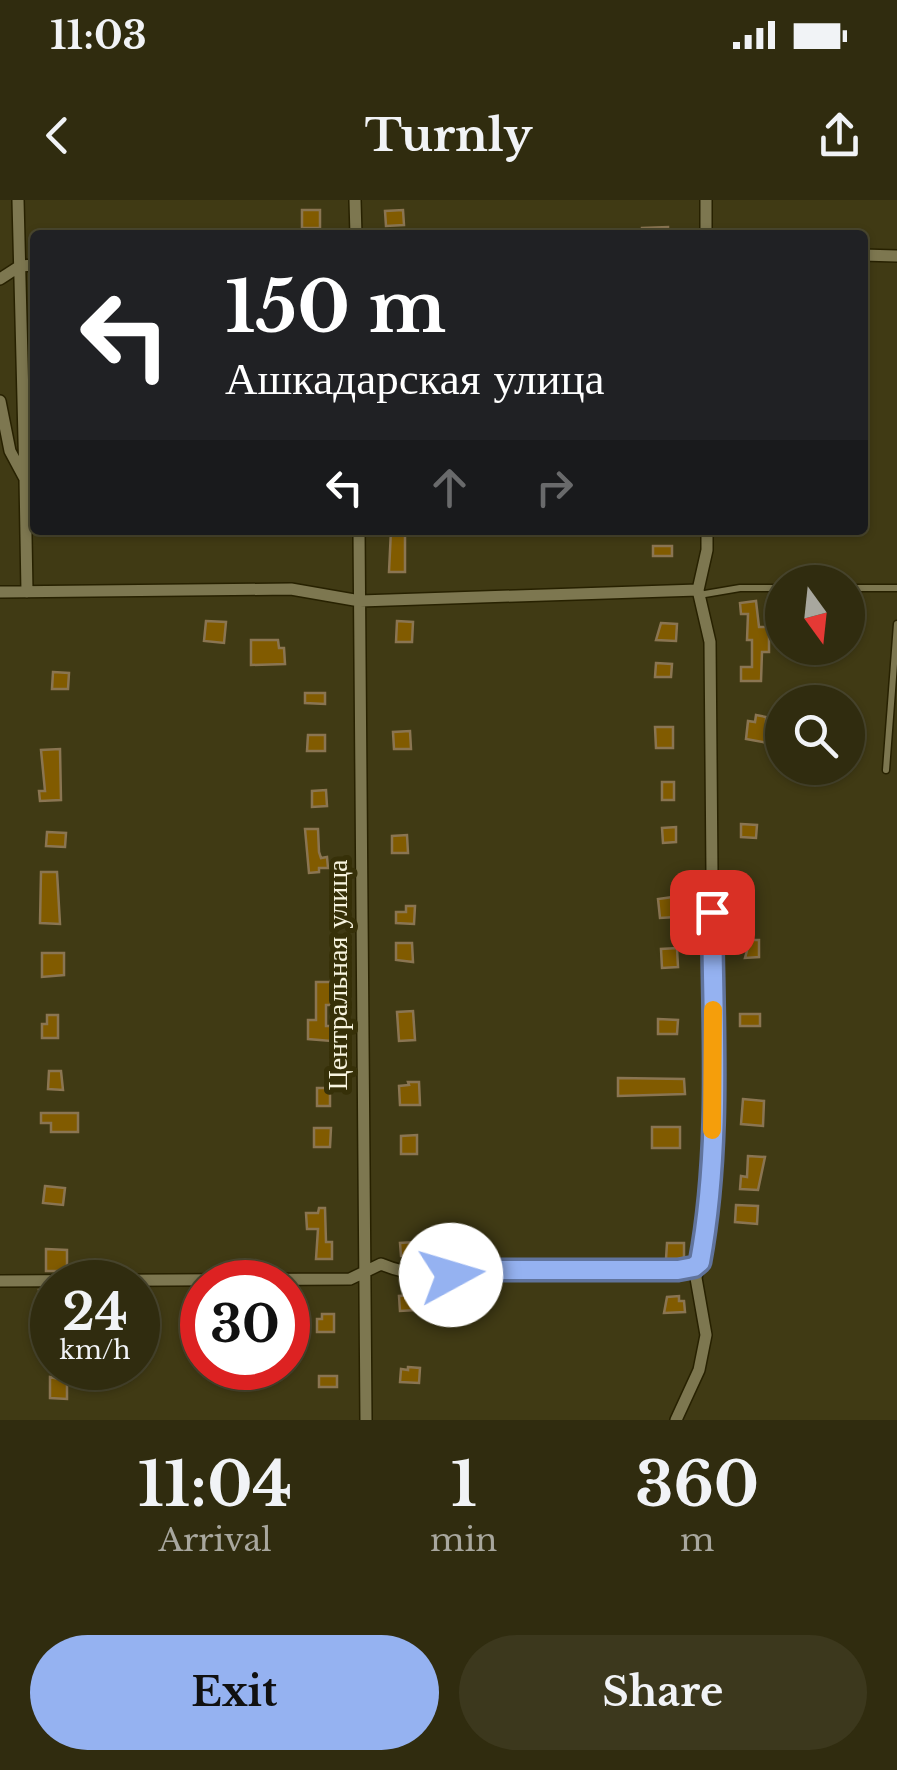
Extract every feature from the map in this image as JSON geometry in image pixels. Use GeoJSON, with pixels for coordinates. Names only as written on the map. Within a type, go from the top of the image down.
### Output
{"type":"FeatureCollection","features":[{"type":"Feature","properties":{"kind":"street"},"geometry":{"type":"LineString","coordinates":[[18,200],[27,592]]}},
{"type":"Feature","properties":{"kind":"street"},"geometry":{"type":"LineString","coordinates":[[355,200],[356,230]]}},
{"type":"Feature","properties":{"kind":"street"},"geometry":{"type":"LineString","coordinates":[[706,200],[706,230]]}},
{"type":"Feature","properties":{"kind":"street"},"geometry":{"type":"LineString","coordinates":[[868,255],[897,256]]}},
{"type":"Feature","properties":{"kind":"street"},"geometry":{"type":"LineString","coordinates":[[0,279],[20,266],[30,266]]}},
{"type":"Feature","properties":{"kind":"street"},"geometry":{"type":"LineString","coordinates":[[0,401],[10,451],[25,479]]}},
{"type":"Feature","properties":{"kind":"street","name":"Центральная улица"},"geometry":{"type":"LineString","coordinates":[[359,535],[366,1420]]}},
{"type":"Feature","properties":{"kind":"street"},"geometry":{"type":"LineString","coordinates":[[676,1420],[698,1370],[706,1335],[696,1278],[709,1214],[714,1086],[710,642],[699,592],[707,535]]}},
{"type":"Feature","properties":{"kind":"street"},"geometry":{"type":"LineString","coordinates":[[0,592],[291,589],[360,600],[699,592]]}},
{"type":"Feature","properties":{"kind":"street"},"geometry":{"type":"LineString","coordinates":[[0,1281],[345,1280],[381,1264],[408,1275],[440,1277],[486,1270],[678,1270],[700,1262]]}},
{"type":"Feature","properties":{"kind":"lane"},"geometry":{"type":"LineString","coordinates":[[699,592],[765,588]]}},
{"type":"Feature","properties":{"kind":"lane"},"geometry":{"type":"LineString","coordinates":[[865,588],[897,588]]}},
{"type":"Feature","properties":{"kind":"lane"},"geometry":{"type":"LineString","coordinates":[[886,770],[897,624]]}},
{"type":"Feature","properties":{"kind":"building"},"geometry":{"type":"Polygon","coordinates":[[[302,210],[320,210],[320,228],[302,228],[302,210]]]}},
{"type":"Feature","properties":{"kind":"building"},"geometry":{"type":"Polygon","coordinates":[[[403,210],[404,225],[386,226],[385,211],[403,210]]]}},
{"type":"Feature","properties":{"kind":"building"},"geometry":{"type":"Polygon","coordinates":[[[668,227],[668,230],[642,230],[668,227]]]}},
{"type":"Feature","properties":{"kind":"building"},"geometry":{"type":"Polygon","coordinates":[[[391,535],[405,535],[405,572],[389,572],[391,535]]]}},
{"type":"Feature","properties":{"kind":"building"},"geometry":{"type":"Polygon","coordinates":[[[653,546],[672,546],[672,556],[653,556],[653,546]]]}},
{"type":"Feature","properties":{"kind":"building"},"geometry":{"type":"Polygon","coordinates":[[[756,601],[759,627],[765,627],[761,681],[741,681],[741,667],[752,667],[752,640],[747,640],[748,614],[741,614],[740,603],[756,601]]]}},
{"type":"Feature","properties":{"kind":"building"},"geometry":{"type":"Polygon","coordinates":[[[206,621],[226,622],[224,643],[204,641],[206,621]]]}},
{"type":"Feature","properties":{"kind":"building"},"geometry":{"type":"Polygon","coordinates":[[[397,621],[413,622],[412,642],[396,642],[397,621]]]}},
{"type":"Feature","properties":{"kind":"building"},"geometry":{"type":"Polygon","coordinates":[[[661,623],[677,624],[676,641],[656,640],[661,623]]]}},
{"type":"Feature","properties":{"kind":"building"},"geometry":{"type":"Polygon","coordinates":[[[251,640],[278,640],[279,648],[284,648],[285,664],[251,665],[251,640]]]}},
{"type":"Feature","properties":{"kind":"building"},"geometry":{"type":"Polygon","coordinates":[[[656,663],[672,664],[671,677],[655,677],[656,663]]]}},
{"type":"Feature","properties":{"kind":"building"},"geometry":{"type":"Polygon","coordinates":[[[53,672],[69,673],[68,689],[52,689],[53,672]]]}},
{"type":"Feature","properties":{"kind":"building"},"geometry":{"type":"Polygon","coordinates":[[[305,693],[325,693],[325,704],[305,703],[305,693]]]}},
{"type":"Feature","properties":{"kind":"building"},"geometry":{"type":"Polygon","coordinates":[[[756,715],[765,717],[765,742],[746,739],[748,721],[755,722],[756,715]]]}},
{"type":"Feature","properties":{"kind":"building"},"geometry":{"type":"Polygon","coordinates":[[[655,727],[673,727],[673,748],[656,748],[655,727]]]}},
{"type":"Feature","properties":{"kind":"building"},"geometry":{"type":"Polygon","coordinates":[[[410,731],[411,749],[394,749],[393,732],[410,731]]]}},
{"type":"Feature","properties":{"kind":"building"},"geometry":{"type":"Polygon","coordinates":[[[308,735],[325,735],[325,751],[307,751],[308,735]]]}},
{"type":"Feature","properties":{"kind":"building"},"geometry":{"type":"Polygon","coordinates":[[[60,749],[61,800],[40,801],[39,791],[45,791],[41,750],[60,749]]]}},
{"type":"Feature","properties":{"kind":"building"},"geometry":{"type":"Polygon","coordinates":[[[662,782],[674,782],[674,800],[662,800],[662,782]]]}},
{"type":"Feature","properties":{"kind":"building"},"geometry":{"type":"Polygon","coordinates":[[[326,790],[327,806],[312,807],[312,791],[326,790]]]}},
{"type":"Feature","properties":{"kind":"building"},"geometry":{"type":"Polygon","coordinates":[[[741,824],[757,825],[756,838],[741,837],[741,824]]]}},
{"type":"Feature","properties":{"kind":"building"},"geometry":{"type":"Polygon","coordinates":[[[676,827],[676,842],[663,843],[662,828],[676,827]]]}},
{"type":"Feature","properties":{"kind":"building"},"geometry":{"type":"Polygon","coordinates":[[[305,829],[318,829],[319,852],[321,858],[327,857],[328,868],[309,873],[305,829]]]}},
{"type":"Feature","properties":{"kind":"building"},"geometry":{"type":"Polygon","coordinates":[[[47,832],[66,833],[65,847],[46,846],[47,832]]]}},
{"type":"Feature","properties":{"kind":"building"},"geometry":{"type":"Polygon","coordinates":[[[407,835],[408,853],[392,853],[392,836],[407,835]]]}},
{"type":"Feature","properties":{"kind":"building"},"geometry":{"type":"Polygon","coordinates":[[[41,872],[57,872],[60,924],[40,923],[41,872]]]}},
{"type":"Feature","properties":{"kind":"building"},"geometry":{"type":"Polygon","coordinates":[[[673,897],[676,917],[660,918],[658,899],[673,897]]]}},
{"type":"Feature","properties":{"kind":"building"},"geometry":{"type":"Polygon","coordinates":[[[406,906],[415,906],[414,924],[396,923],[396,912],[406,912],[406,906]]]}},
{"type":"Feature","properties":{"kind":"building"},"geometry":{"type":"Polygon","coordinates":[[[750,940],[759,940],[759,957],[745,958],[750,940]]]}},
{"type":"Feature","properties":{"kind":"building"},"geometry":{"type":"Polygon","coordinates":[[[396,943],[412,943],[413,962],[396,960],[396,943]]]}},
{"type":"Feature","properties":{"kind":"building"},"geometry":{"type":"Polygon","coordinates":[[[677,948],[678,967],[662,968],[661,949],[677,948]]]}},
{"type":"Feature","properties":{"kind":"building"},"geometry":{"type":"Polygon","coordinates":[[[42,953],[64,953],[64,975],[42,977],[42,953]]]}},
{"type":"Feature","properties":{"kind":"building"},"geometry":{"type":"Polygon","coordinates":[[[316,982],[331,982],[326,1026],[331,1026],[331,1041],[308,1039],[308,1020],[316,1020],[316,982]]]}},
{"type":"Feature","properties":{"kind":"building"},"geometry":{"type":"Polygon","coordinates":[[[413,1011],[415,1040],[399,1041],[397,1012],[413,1011]]]}},
{"type":"Feature","properties":{"kind":"building"},"geometry":{"type":"Polygon","coordinates":[[[740,1014],[760,1014],[760,1026],[740,1026],[740,1014]]]}},
{"type":"Feature","properties":{"kind":"building"},"geometry":{"type":"Polygon","coordinates":[[[47,1015],[58,1015],[58,1038],[42,1038],[47,1015]]]}},
{"type":"Feature","properties":{"kind":"building"},"geometry":{"type":"Polygon","coordinates":[[[658,1019],[678,1020],[677,1034],[658,1034],[658,1019]]]}},
{"type":"Feature","properties":{"kind":"building"},"geometry":{"type":"Polygon","coordinates":[[[49,1071],[61,1071],[63,1090],[48,1089],[49,1071]]]}},
{"type":"Feature","properties":{"kind":"building"},"geometry":{"type":"Polygon","coordinates":[[[618,1078],[684,1079],[685,1094],[618,1096],[618,1078]]]}},
{"type":"Feature","properties":{"kind":"building"},"geometry":{"type":"Polygon","coordinates":[[[408,1082],[419,1082],[420,1105],[400,1105],[399,1086],[409,1085],[408,1082]]]}},
{"type":"Feature","properties":{"kind":"building"},"geometry":{"type":"Polygon","coordinates":[[[317,1088],[330,1088],[330,1106],[317,1106],[317,1088]]]}},
{"type":"Feature","properties":{"kind":"building"},"geometry":{"type":"Polygon","coordinates":[[[743,1099],[764,1101],[763,1126],[741,1124],[743,1099]]]}},
{"type":"Feature","properties":{"kind":"building"},"geometry":{"type":"Polygon","coordinates":[[[41,1113],[78,1113],[78,1132],[51,1132],[51,1123],[41,1123],[41,1113]]]}},
{"type":"Feature","properties":{"kind":"building"},"geometry":{"type":"Polygon","coordinates":[[[652,1127],[680,1127],[680,1148],[652,1148],[652,1127]]]}},
{"type":"Feature","properties":{"kind":"building"},"geometry":{"type":"Polygon","coordinates":[[[314,1128],[331,1128],[330,1147],[314,1147],[314,1128]]]}},
{"type":"Feature","properties":{"kind":"building"},"geometry":{"type":"Polygon","coordinates":[[[417,1135],[417,1154],[401,1154],[401,1136],[417,1135]]]}},
{"type":"Feature","properties":{"kind":"building"},"geometry":{"type":"Polygon","coordinates":[[[748,1156],[765,1157],[758,1190],[740,1189],[741,1176],[747,1177],[748,1156]]]}},
{"type":"Feature","properties":{"kind":"building"},"geometry":{"type":"Polygon","coordinates":[[[45,1186],[65,1188],[63,1205],[43,1203],[45,1186]]]}},
{"type":"Feature","properties":{"kind":"building"},"geometry":{"type":"Polygon","coordinates":[[[736,1205],[758,1206],[757,1224],[735,1222],[736,1205]]]}},
{"type":"Feature","properties":{"kind":"building"},"geometry":{"type":"Polygon","coordinates":[[[319,1208],[325,1208],[326,1242],[332,1242],[332,1259],[316,1259],[318,1229],[307,1229],[306,1213],[318,1213],[319,1208]]]}},
{"type":"Feature","properties":{"kind":"building"},"geometry":{"type":"Polygon","coordinates":[[[415,1242],[416,1255],[401,1256],[400,1243],[415,1242]]]}},
{"type":"Feature","properties":{"kind":"building"},"geometry":{"type":"Polygon","coordinates":[[[667,1243],[684,1243],[684,1259],[666,1259],[667,1243]]]}},
{"type":"Feature","properties":{"kind":"building"},"geometry":{"type":"Polygon","coordinates":[[[46,1249],[67,1250],[67,1260],[46,1260],[46,1249]]]}},
{"type":"Feature","properties":{"kind":"building"},"geometry":{"type":"Polygon","coordinates":[[[415,1295],[416,1310],[400,1311],[399,1296],[415,1295]]]}},
{"type":"Feature","properties":{"kind":"building"},"geometry":{"type":"Polygon","coordinates":[[[679,1296],[685,1312],[664,1313],[667,1297],[679,1296]]]}},
{"type":"Feature","properties":{"kind":"building"},"geometry":{"type":"Polygon","coordinates":[[[322,1314],[334,1314],[334,1332],[317,1332],[317,1319],[322,1319],[322,1314]]]}},
{"type":"Feature","properties":{"kind":"building"},"geometry":{"type":"Polygon","coordinates":[[[420,1368],[419,1383],[400,1382],[401,1369],[420,1368]]]}},
{"type":"Feature","properties":{"kind":"building"},"geometry":{"type":"Polygon","coordinates":[[[319,1376],[337,1376],[337,1387],[319,1387],[319,1376]]]}},
{"type":"Feature","properties":{"kind":"building"},"geometry":{"type":"Polygon","coordinates":[[[50,1390],[67,1390],[67,1399],[50,1398],[50,1390]]]}},
{"type":"Feature","properties":{"kind":"slow traffic"},"geometry":{"type":"LineString","coordinates":[[712,1130],[713,1010]]}},
{"type":"Feature","properties":{"kind":"route"},"geometry":{"type":"LineString","coordinates":[[451,1275],[486,1270],[678,1270],[700,1262],[709,1214],[714,1106],[712,912]]}}]}
